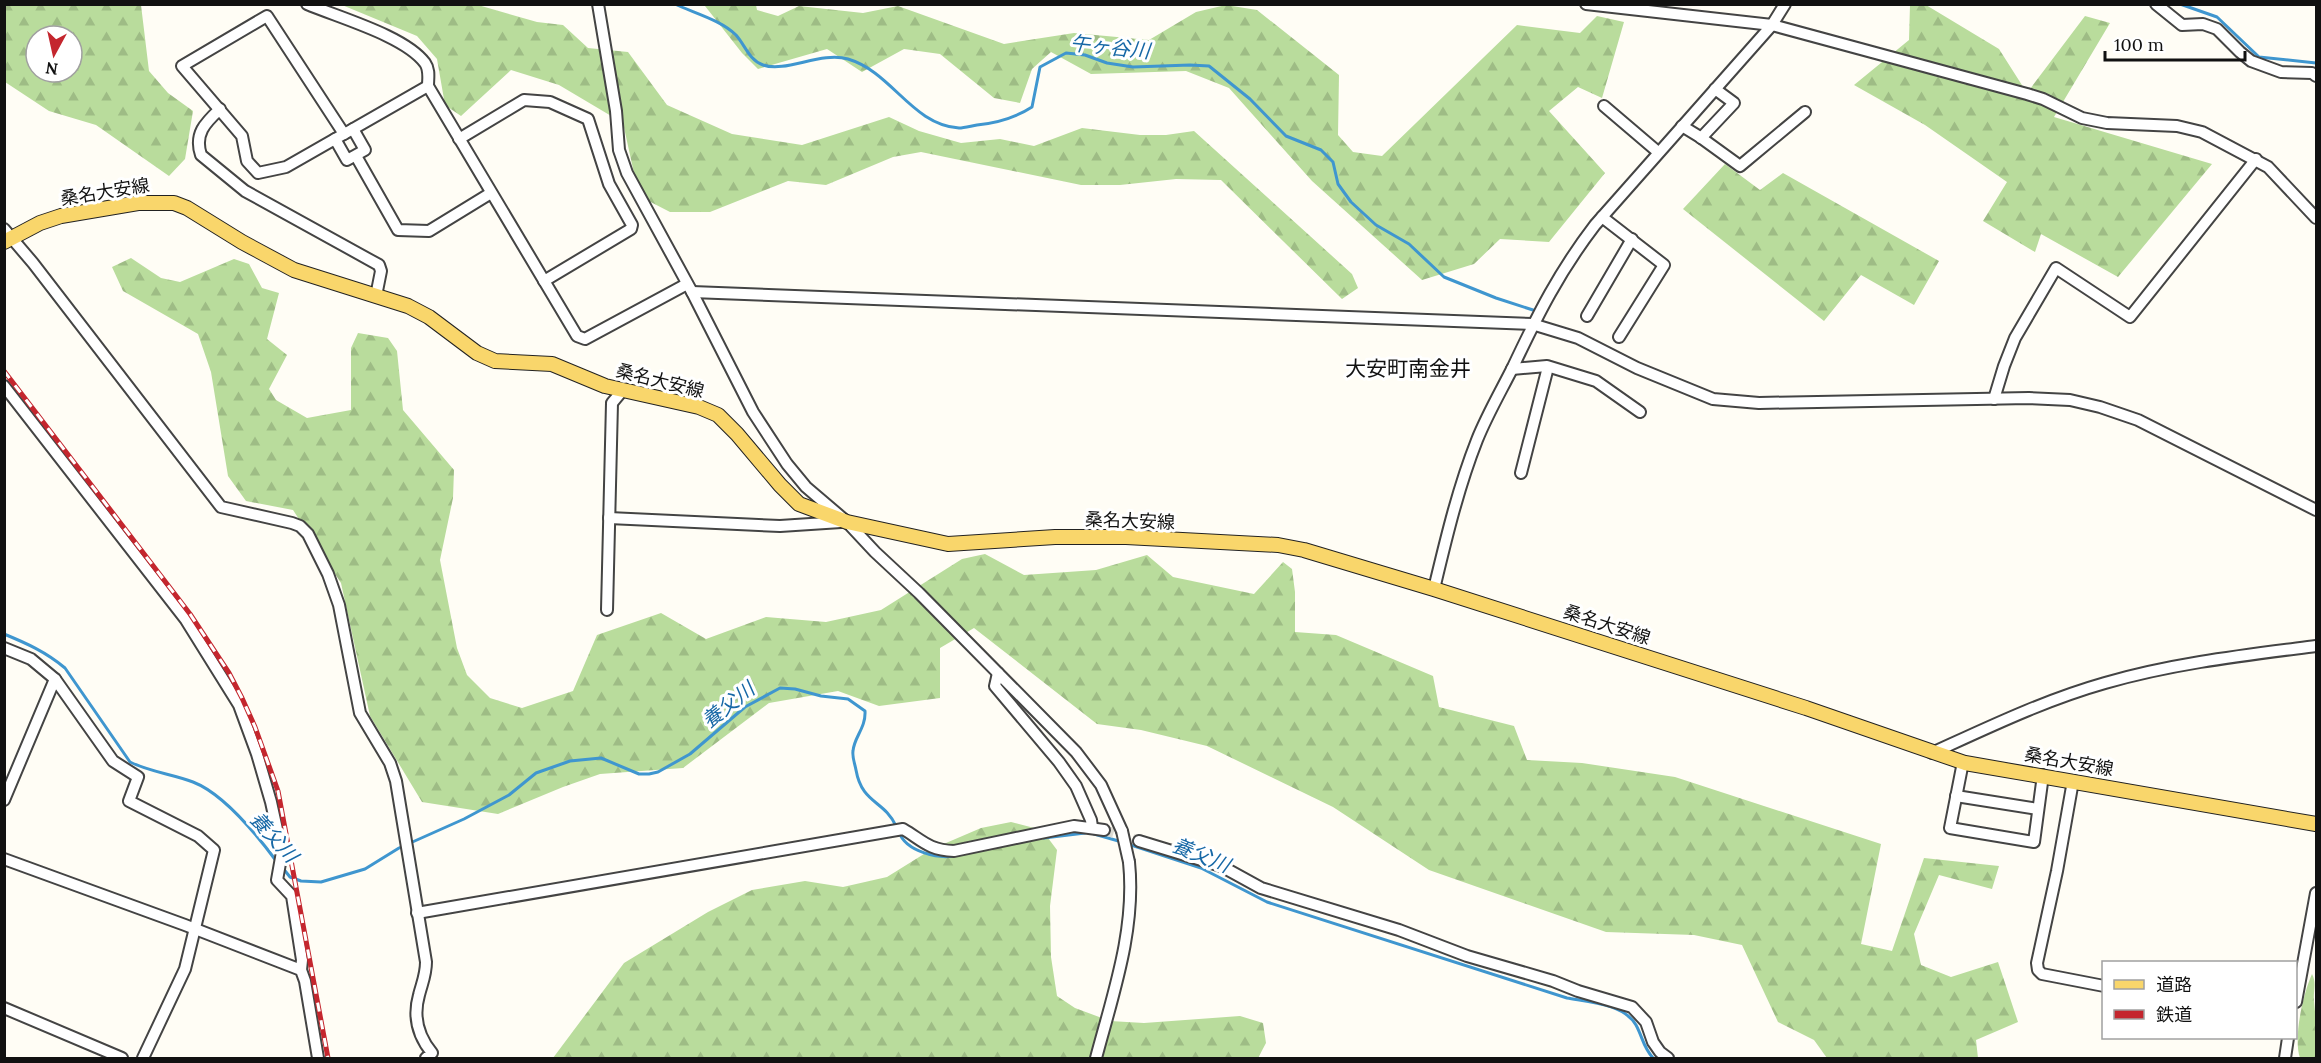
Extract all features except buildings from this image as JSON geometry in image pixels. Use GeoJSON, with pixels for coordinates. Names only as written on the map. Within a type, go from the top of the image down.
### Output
{"type":"FeatureCollection","features":[{"type":"Feature","properties":{"kind":"main road","name":"桑名大安線"},"geometry":{"type":"LineString","coordinates":[[7,236],[61,216],[138,203],[174,203],[187,208],[242,242],[294,270],[408,306],[477,353],[495,361],[552,364],[622,391],[699,407],[718,415],[799,504],[847,522],[948,544],[1067,537],[1278,545],[1304,550],[1434,589],[1806,708],[1963,762],[2316,824]]}},
{"type":"Feature","properties":{"kind":"street"},"geometry":{"type":"LineString","coordinates":[[307,4],[402,43],[426,64],[429,74],[428,86],[577,336],[585,339],[689,288],[1532,324],[1578,338],[1637,368],[1713,399],[1759,403],[2070,400],[2100,406],[2138,420],[2316,510]]}},
{"type":"Feature","properties":{"kind":"street"},"geometry":{"type":"LineString","coordinates":[[598,4],[616,111],[620,150],[627,173],[753,412],[787,464],[806,487],[847,522],[1076,752],[1094,774],[1118,818],[1127,849],[1132,890],[1128,926],[1096,1059]]}},
{"type":"Feature","properties":{"kind":"street"},"geometry":{"type":"LineString","coordinates":[[1586,4],[1772,25],[2027,94],[2043,99],[2082,118],[2107,123],[2177,126],[2202,132],[2268,167],[2316,218]]}},
{"type":"Feature","properties":{"kind":"street"},"geometry":{"type":"LineString","coordinates":[[1434,589],[1463,479],[1478,438],[1532,324],[1569,259],[1602,217],[1772,25],[1785,4]]}},
{"type":"Feature","properties":{"kind":"street"},"geometry":{"type":"LineString","coordinates":[[2156,4],[2182,25],[2203,24],[2217,29],[2251,61],[2281,72],[2312,73],[2316,76]]}},
{"type":"Feature","properties":{"kind":"street"},"geometry":{"type":"LineString","coordinates":[[344,134],[347,160],[365,150],[344,134],[267,16],[182,66],[242,136],[247,161],[258,173],[286,167],[344,134],[428,86]]}},
{"type":"Feature","properties":{"kind":"street"},"geometry":{"type":"LineString","coordinates":[[1701,138],[1734,103],[1715,89]]}},
{"type":"Feature","properties":{"kind":"street"},"geometry":{"type":"LineString","coordinates":[[459,139],[524,100],[550,102],[588,119],[609,184],[632,225],[631,229],[544,281]]}},
{"type":"Feature","properties":{"kind":"street"},"geometry":{"type":"LineString","coordinates":[[1605,106],[1658,153]]}},
{"type":"Feature","properties":{"kind":"street"},"geometry":{"type":"LineString","coordinates":[[220,109],[204,124],[201,130],[198,147],[201,155],[245,191],[379,265],[381,271],[376,296]]}},
{"type":"Feature","properties":{"kind":"street"},"geometry":{"type":"LineString","coordinates":[[1682,126],[1740,166],[1805,112]]}},
{"type":"Feature","properties":{"kind":"street"},"geometry":{"type":"LineString","coordinates":[[356,156],[398,230],[429,231],[491,193]]}},
{"type":"Feature","properties":{"kind":"street"},"geometry":{"type":"LineString","coordinates":[[1994,399],[2015,338],[2056,268],[2130,317],[2256,159]]}},
{"type":"Feature","properties":{"kind":"street"},"geometry":{"type":"LineString","coordinates":[[1602,217],[1664,265],[1619,337]]}},
{"type":"Feature","properties":{"kind":"street"},"geometry":{"type":"LineString","coordinates":[[7,236],[33,262],[221,507],[292,523],[300,526],[308,534],[328,574],[339,604],[360,713],[393,771],[426,973],[418,998],[416,1018],[421,1036],[432,1053],[426,1059]]}},
{"type":"Feature","properties":{"kind":"street"},"geometry":{"type":"LineString","coordinates":[[1587,316],[1632,239]]}},
{"type":"Feature","properties":{"kind":"street"},"geometry":{"type":"LineString","coordinates":[[1512,369],[1548,367],[1596,381],[1640,412]]}},
{"type":"Feature","properties":{"kind":"street"},"geometry":{"type":"LineString","coordinates":[[1521,473],[1548,367]]}},
{"type":"Feature","properties":{"kind":"street"},"geometry":{"type":"LineString","coordinates":[[4,386],[186,620],[238,705],[257,754],[271,802],[282,852],[277,880],[292,896],[302,960],[301,970],[305,981],[318,1059]]}},
{"type":"Feature","properties":{"kind":"street"},"geometry":{"type":"LineString","coordinates":[[607,610],[612,403],[622,391]]}},
{"type":"Feature","properties":{"kind":"street"},"geometry":{"type":"LineString","coordinates":[[609,518],[780,526],[847,522]]}},
{"type":"Feature","properties":{"kind":"street"},"geometry":{"type":"LineString","coordinates":[[1932,753],[2005,719],[2057,698],[2106,682],[2226,658],[2316,646]]}},
{"type":"Feature","properties":{"kind":"street"},"geometry":{"type":"LineString","coordinates":[[4,648],[31,659],[56,680],[113,760],[138,777],[129,801],[198,836],[214,850],[185,969],[143,1058],[155,1059]]}},
{"type":"Feature","properties":{"kind":"street"},"geometry":{"type":"LineString","coordinates":[[1002,677],[995,686],[1070,777],[1091,820],[1092,827]]}},
{"type":"Feature","properties":{"kind":"street"},"geometry":{"type":"LineString","coordinates":[[4,800],[56,680]]}},
{"type":"Feature","properties":{"kind":"street"},"geometry":{"type":"LineString","coordinates":[[1963,762],[1950,828],[2034,842],[2043,775]]}},
{"type":"Feature","properties":{"kind":"street"},"geometry":{"type":"LineString","coordinates":[[2073,780],[2057,871],[2037,963],[2038,970],[2042,974],[2102,986]]}},
{"type":"Feature","properties":{"kind":"street"},"geometry":{"type":"LineString","coordinates":[[1956,796],[2038,808]]}},
{"type":"Feature","properties":{"kind":"street"},"geometry":{"type":"LineString","coordinates":[[417,913],[903,829],[927,846],[954,851],[1074,826],[1104,830]]}},
{"type":"Feature","properties":{"kind":"street"},"geometry":{"type":"LineString","coordinates":[[1139,841],[1221,866],[1261,888],[1399,930],[1467,956],[1632,1007],[1646,1022],[1653,1042],[1668,1059]]}},
{"type":"Feature","properties":{"kind":"street"},"geometry":{"type":"LineString","coordinates":[[4,859],[301,970]]}},
{"type":"Feature","properties":{"kind":"street"},"geometry":{"type":"LineString","coordinates":[[2297,992],[2316,893]]}},
{"type":"Feature","properties":{"kind":"street"},"geometry":{"type":"LineString","coordinates":[[4,1008],[122,1059]]}},
{"type":"Feature","properties":{"kind":"street"},"geometry":{"type":"LineString","coordinates":[[2285,1059],[2288,1039]]}},
{"type":"Feature","properties":{"kind":"green space"},"geometry":{"type":"Polygon","coordinates":[[[5,4],[141,5],[149,71],[168,93],[193,111],[185,159],[169,176],[96,125],[49,111],[5,82],[5,4]]]}},
{"type":"Feature","properties":{"kind":"green space"},"geometry":{"type":"Polygon","coordinates":[[[342,5],[478,5],[537,22],[563,25],[588,48],[628,52],[667,105],[732,134],[802,145],[889,117],[919,131],[961,143],[1000,139],[1034,146],[1082,128],[1140,135],[1166,135],[1194,131],[1352,274],[1358,288],[1342,299],[1221,180],[1176,179],[1120,185],[1081,185],[921,152],[893,157],[826,185],[788,181],[710,212],[670,212],[639,196],[623,123],[559,85],[511,70],[461,116],[445,105],[437,59],[417,36],[342,5]]]}},
{"type":"Feature","properties":{"kind":"green space"},"geometry":{"type":"Polygon","coordinates":[[[702,5],[756,5],[757,10],[778,16],[799,6],[863,13],[898,6],[1004,44],[1074,33],[1149,40],[1196,12],[1226,5],[1257,10],[1339,75],[1338,135],[1353,152],[1382,156],[1517,25],[1580,33],[1597,16],[1624,22],[1602,98],[1578,87],[1549,111],[1605,173],[1549,242],[1500,239],[1474,264],[1422,280],[1312,181],[1229,88],[1186,71],[1091,74],[1051,52],[1032,69],[1020,103],[994,98],[940,54],[904,49],[862,72],[827,49],[758,69],[702,5]]]}},
{"type":"Feature","properties":{"kind":"green space"},"geometry":{"type":"Polygon","coordinates":[[[1910,5],[1926,5],[1999,49],[2027,93],[2085,16],[2110,23],[2054,117],[2212,164],[2118,277],[2041,234],[2035,252],[1983,221],[2007,182],[1925,125],[1854,85],[1909,40],[1910,5]]]}},
{"type":"Feature","properties":{"kind":"green space"},"geometry":{"type":"Polygon","coordinates":[[[1725,164],[1760,190],[1783,173],[1939,261],[1914,305],[1861,275],[1824,321],[1683,209],[1725,164]]]}},
{"type":"Feature","properties":{"kind":"green space"},"geometry":{"type":"Polygon","coordinates":[[[131,258],[161,278],[180,282],[234,259],[249,264],[262,288],[279,293],[267,339],[287,355],[269,389],[276,400],[307,418],[351,410],[351,348],[358,333],[388,338],[397,351],[403,410],[454,470],[453,498],[440,560],[457,648],[467,675],[490,698],[522,708],[573,691],[597,635],[661,613],[706,639],[766,617],[826,622],[881,610],[962,559],[985,554],[1024,575],[1096,570],[1147,555],[1173,577],[1254,594],[1283,562],[1292,569],[1295,592],[1295,632],[1336,635],[1433,676],[1439,707],[1514,726],[1527,760],[1582,763],[1675,777],[1881,844],[1861,944],[1892,951],[1924,858],[1999,866],[1992,889],[1939,875],[1914,934],[1921,965],[1951,977],[1998,962],[2018,1022],[1976,1040],[1978,1058],[1827,1058],[1814,1040],[1778,1022],[1742,945],[1694,935],[1606,932],[1429,870],[1333,807],[1207,746],[1141,730],[1097,724],[974,628],[940,648],[940,698],[879,706],[838,691],[769,703],[683,768],[600,774],[498,814],[422,802],[370,716],[341,583],[293,510],[246,501],[228,476],[211,372],[198,334],[123,291],[112,267],[131,258]]]}},
{"type":"Feature","properties":{"kind":"green space"},"geometry":{"type":"Polygon","coordinates":[[[1011,822],[1042,830],[1057,850],[1050,906],[1051,957],[1057,996],[1075,1008],[1110,1021],[1144,1023],[1240,1016],[1263,1023],[1266,1043],[1258,1058],[553,1058],[624,963],[708,912],[752,890],[805,881],[843,887],[887,877],[932,849],[981,828],[1011,822]]]}},
{"type":"Feature","properties":{"kind":"green space"},"geometry":{"type":"Polygon","coordinates":[[[2312,974],[2315,984],[2316,1058],[2300,1058],[2298,1039],[2300,1016],[2312,974]]]}},
{"type":"Feature","properties":{"kind":"waterway","name":"午ヶ谷川"},"geometry":{"type":"LineString","coordinates":[[675,4],[730,30],[758,63],[772,67],[827,58],[848,59],[877,75],[928,118],[943,125],[959,128],[1006,119],[1032,107],[1040,67],[1066,53],[1085,55],[1107,63],[1133,67],[1209,66],[1250,99],[1286,136],[1321,150],[1333,162],[1338,184],[1351,202],[1376,225],[1409,244],[1444,277],[1533,310]]}},
{"type":"Feature","properties":{"kind":"waterway"},"geometry":{"type":"LineString","coordinates":[[2180,4],[2217,17],[2259,57],[2316,63]]}},
{"type":"Feature","properties":{"kind":"waterway","name":"養父川"},"geometry":{"type":"LineString","coordinates":[[4,634],[36,648],[65,668],[130,762],[185,779],[205,788],[239,816],[277,862]]}},
{"type":"Feature","properties":{"kind":"waterway","name":"養父川"},"geometry":{"type":"LineString","coordinates":[[282,867],[290,877],[301,881],[321,882],[365,869],[399,848],[464,819],[509,795],[536,773],[570,761],[601,758],[639,774],[658,772],[690,754],[745,707],[780,688],[848,699],[865,711],[864,722],[855,741],[853,753],[859,781],[868,796],[886,811],[896,826]]}},
{"type":"Feature","properties":{"kind":"waterway","name":"養父川"},"geometry":{"type":"LineString","coordinates":[[899,832],[909,845],[924,853],[942,856],[958,855]]}},
{"type":"Feature","properties":{"kind":"waterway","name":"養父川"},"geometry":{"type":"LineString","coordinates":[[1044,838],[1085,833]]}},
{"type":"Feature","properties":{"kind":"waterway","name":"養父川"},"geometry":{"type":"LineString","coordinates":[[1094,834],[1122,842]]}},
{"type":"Feature","properties":{"kind":"waterway","name":"養父川"},"geometry":{"type":"LineString","coordinates":[[1128,844],[1201,868],[1267,902],[1567,998],[1615,1008],[1623,1012],[1636,1025],[1653,1058]]}},
{"type":"Feature","properties":{"kind":"tunnel"},"geometry":{"type":"LineString","coordinates":[[1104,830],[1139,841]]}},
{"type":"Feature","properties":{"kind":"railway"},"geometry":{"type":"LineString","coordinates":[[4,371],[190,614],[229,673],[242,698],[278,791],[328,1058]]}},
{"type":"Feature","properties":{"kind":"district","name":"大安町南金井"},"geometry":{"type":"Point","coordinates":[1408,369]}}]}
